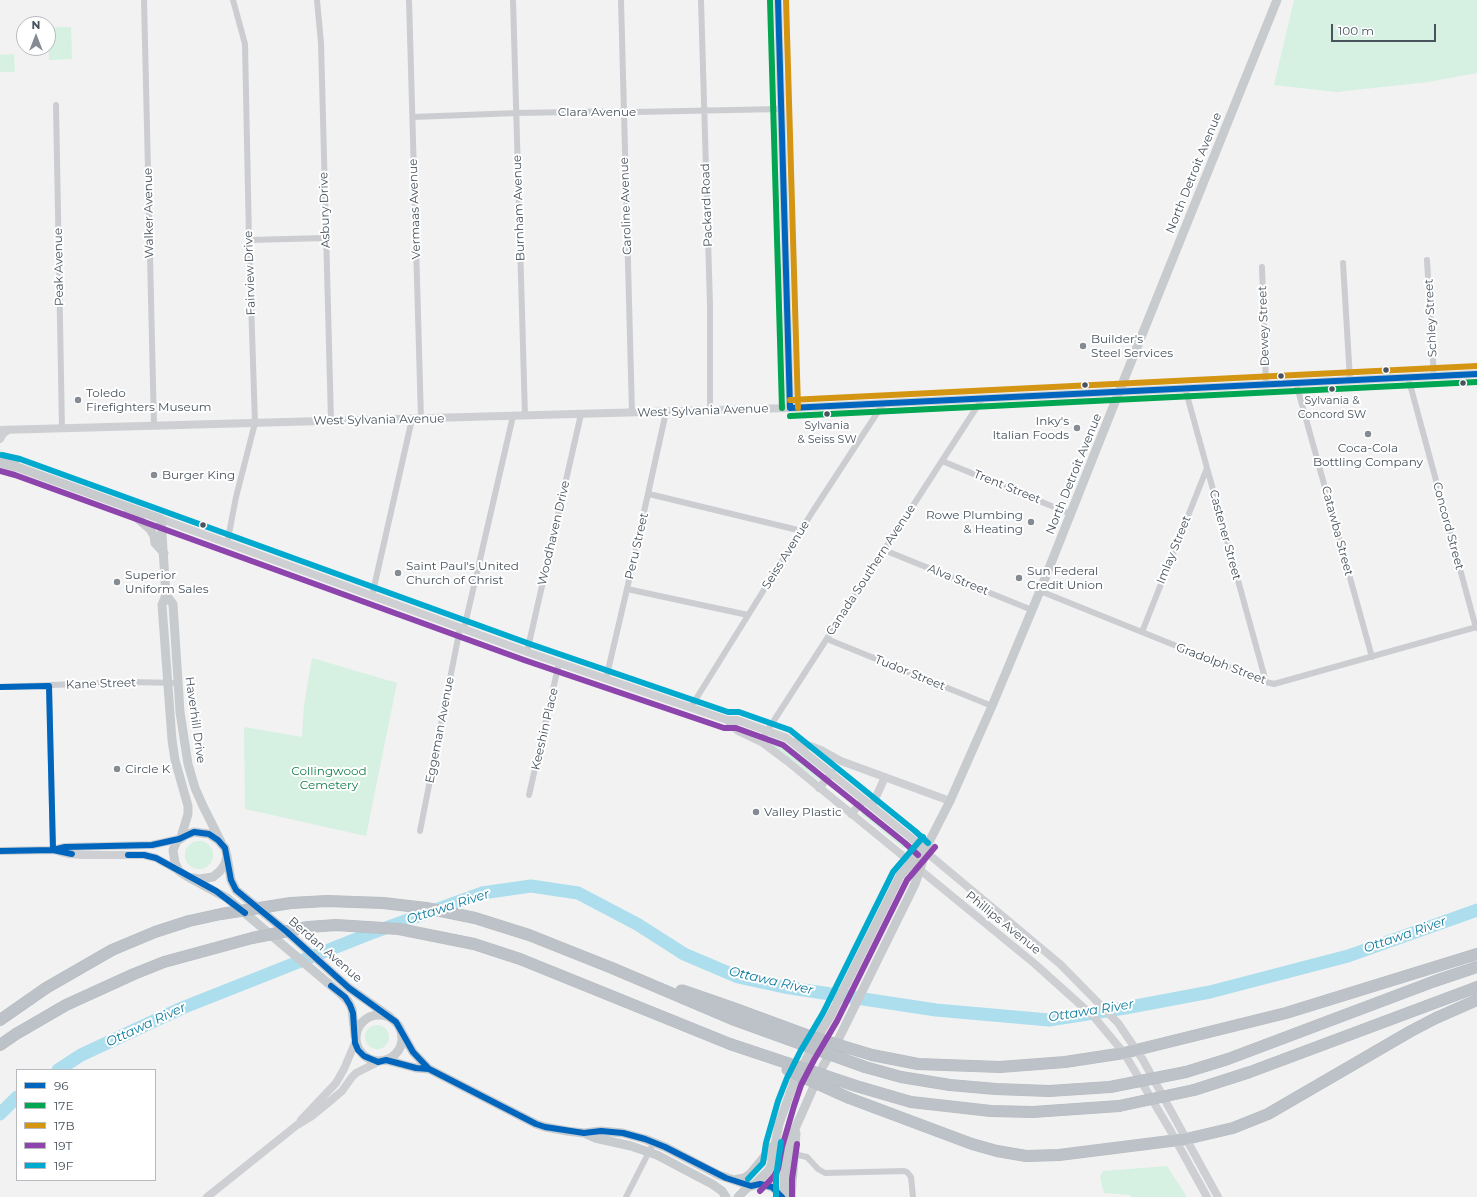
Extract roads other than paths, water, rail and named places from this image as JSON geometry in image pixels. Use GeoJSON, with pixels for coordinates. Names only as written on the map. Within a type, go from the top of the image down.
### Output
{"type":"FeatureCollection","features":[{"type":"Feature","properties":{"kind":"highway"},"geometry":{"type":"LineString","coordinates":[[0,1020],[46,988],[112,950],[155,932],[189,921],[221,914],[290,903],[383,903],[426,908],[475,918],[529,935],[612,968],[732,1019],[865,1067],[901,1077],[950,1085],[1049,1091],[1110,1087],[1186,1072],[1228,1059],[1435,981],[1477,967]]}},
{"type":"Feature","properties":{"kind":"highway"},"geometry":{"type":"LineString","coordinates":[[0,1045],[66,1005],[164,962],[252,938],[308,927],[336,924],[399,929],[474,944],[520,959],[730,1044],[849,1098],[972,1144],[997,1151],[1026,1156],[1059,1155],[1180,1140],[1233,1128],[1268,1114],[1411,1031],[1477,1000]]}},
{"type":"Feature","properties":{"kind":"highway"},"geometry":{"type":"LineString","coordinates":[[612,968],[734,1008],[809,1036],[872,1055],[918,1064],[1000,1067],[1065,1062],[1124,1053],[1140,1055],[1286,1013],[1477,954]]}},
{"type":"Feature","properties":{"kind":"highway"},"geometry":{"type":"LineString","coordinates":[[730,1044],[856,1086],[911,1102],[991,1112],[1033,1112],[1119,1106],[1194,1090],[1250,1072],[1477,987]]}},
{"type":"Feature","properties":{"kind":"main road"},"geometry":{"type":"LineString","coordinates":[[778,0],[790,408]]}},
{"type":"Feature","properties":{"kind":"main road","name":"North Detroit Avenue"},"geometry":{"type":"LineString","coordinates":[[783,1197],[787,1152],[790,1140],[823,1066],[915,884],[926,848],[950,801],[992,706],[1040,591],[1277,0]]}},
{"type":"Feature","properties":{"kind":"main road","name":"West Sylvania Avenue"},"geometry":{"type":"LineString","coordinates":[[4,430],[790,408],[1477,374]]}},
{"type":"Feature","properties":{"kind":"main road"},"geometry":{"type":"LineString","coordinates":[[0,439],[4,430]]}},
{"type":"Feature","properties":{"kind":"main road","name":"Phillips Avenue"},"geometry":{"type":"LineString","coordinates":[[1,457],[17,467],[121,504],[226,544],[559,663],[727,720],[737,720],[768,730],[821,750],[841,761],[950,801]]}},
{"type":"Feature","properties":{"kind":"main road"},"geometry":{"type":"LineString","coordinates":[[121,504],[150,529],[154,536],[155,543],[164,553]]}},
{"type":"Feature","properties":{"kind":"main road","name":"Haverhill Drive"},"geometry":{"type":"LineString","coordinates":[[161,519],[166,595],[162,605],[172,740],[175,760],[188,806],[188,814],[180,838]]}},
{"type":"Feature","properties":{"kind":"main road","name":"Haverhill Drive"},"geometry":{"type":"LineString","coordinates":[[166,595],[172,604],[177,679],[182,729],[188,764],[203,806],[222,844]]}},
{"type":"Feature","properties":{"kind":"main road","name":"Phillips Avenue"},"geometry":{"type":"LineString","coordinates":[[727,720],[738,731],[776,752],[1034,964],[1090,1014],[1124,1053],[1169,1128],[1180,1140]]}},
{"type":"Feature","properties":{"kind":"main road","name":"Phillips Avenue"},"geometry":{"type":"LineString","coordinates":[[788,738],[926,848],[1060,964],[1089,993],[1125,1033],[1140,1055],[1207,1197]]}},
{"type":"Feature","properties":{"kind":"main road"},"geometry":{"type":"LineString","coordinates":[[819,788],[832,773]]}},
{"type":"Feature","properties":{"kind":"main road"},"geometry":{"type":"LineString","coordinates":[[872,806],[886,777]]}},
{"type":"Feature","properties":{"kind":"main road"},"geometry":{"type":"LineString","coordinates":[[851,814],[864,800]]}},
{"type":"Feature","properties":{"kind":"main road"},"geometry":{"type":"LineString","coordinates":[[0,851],[53,850],[65,847],[152,845],[180,838],[194,832],[204,832],[214,837],[222,844],[225,848],[227,856],[223,868],[217,874],[204,879],[188,877],[156,858],[144,854],[83,855],[68,854],[53,850]]}},
{"type":"Feature","properties":{"kind":"main road"},"geometry":{"type":"LineString","coordinates":[[179,871],[175,864],[173,855],[175,846],[180,838]]}},
{"type":"Feature","properties":{"kind":"main road","name":"North Detroit Avenue"},"geometry":{"type":"LineString","coordinates":[[738,1197],[743,1191],[753,1186],[771,1166],[774,1145],[782,1115],[794,1082],[830,1017],[900,876],[926,848]]}},
{"type":"Feature","properties":{"kind":"main road","name":"Berdan Avenue"},"geometry":{"type":"LineString","coordinates":[[227,856],[231,880],[236,890],[326,968],[364,999],[390,1017]]}},
{"type":"Feature","properties":{"kind":"main road","name":"Berdan Avenue"},"geometry":{"type":"LineString","coordinates":[[188,877],[216,891],[238,906],[341,994],[348,1001],[353,1013],[355,1040]]}},
{"type":"Feature","properties":{"kind":"main road"},"geometry":{"type":"LineString","coordinates":[[297,1125],[336,1083],[344,1069],[355,1040],[357,1028],[361,1022],[368,1017],[383,1015],[390,1017],[396,1022],[413,1052],[429,1069],[536,1124],[558,1130],[584,1133],[601,1131],[632,1135],[654,1142],[710,1171],[733,1180],[753,1186],[760,1184],[772,1187],[783,1197]]}},
{"type":"Feature","properties":{"kind":"main road"},"geometry":{"type":"LineString","coordinates":[[207,1197],[297,1125],[312,1116],[328,1103],[342,1091],[356,1073],[393,1057],[401,1044],[402,1036],[400,1029]]}},
{"type":"Feature","properties":{"kind":"main road"},"geometry":{"type":"LineString","coordinates":[[355,1040],[358,1050],[370,1060],[429,1069]]}},
{"type":"Feature","properties":{"kind":"main road"},"geometry":{"type":"LineString","coordinates":[[791,1197],[797,1125]]}},
{"type":"Feature","properties":{"kind":"main road"},"geometry":{"type":"LineString","coordinates":[[584,1133],[595,1138],[631,1146],[649,1152],[712,1184],[722,1191],[726,1197]]}},
{"type":"Feature","properties":{"kind":"main road"},"geometry":{"type":"LineString","coordinates":[[1180,1140],[1218,1197]]}},
{"type":"Feature","properties":{"kind":"main road"},"geometry":{"type":"LineString","coordinates":[[733,1180],[744,1178],[750,1174],[774,1145]]}},
{"type":"Feature","properties":{"kind":"street","name":"Walker Avenue"},"geometry":{"type":"LineString","coordinates":[[144,0],[154,426]]}},
{"type":"Feature","properties":{"kind":"street","name":"Fairview Drive"},"geometry":{"type":"LineString","coordinates":[[226,544],[236,497],[255,423],[245,44],[233,0]]}},
{"type":"Feature","properties":{"kind":"street","name":"Asbury Drive"},"geometry":{"type":"LineString","coordinates":[[317,0],[321,51],[331,421]]}},
{"type":"Feature","properties":{"kind":"street","name":"Vermaas Avenue"},"geometry":{"type":"LineString","coordinates":[[410,0],[421,418]]}},
{"type":"Feature","properties":{"kind":"street","name":"Burnham Avenue"},"geometry":{"type":"LineString","coordinates":[[513,0],[525,416]]}},
{"type":"Feature","properties":{"kind":"street","name":"Caroline Avenue"},"geometry":{"type":"LineString","coordinates":[[620,0],[632,413]]}},
{"type":"Feature","properties":{"kind":"street","name":"Packard Road"},"geometry":{"type":"LineString","coordinates":[[701,0],[710,305],[710,411]]}},
{"type":"Feature","properties":{"kind":"street","name":"Peak Avenue"},"geometry":{"type":"LineString","coordinates":[[56,105],[62,429]]}},
{"type":"Feature","properties":{"kind":"street","name":"Clara Avenue"},"geometry":{"type":"LineString","coordinates":[[413,117],[517,113],[781,109]]}},
{"type":"Feature","properties":{"kind":"street"},"geometry":{"type":"LineString","coordinates":[[249,240],[326,238]]}},
{"type":"Feature","properties":{"kind":"street","name":"Schley Street"},"geometry":{"type":"LineString","coordinates":[[1427,260],[1434,376]]}},
{"type":"Feature","properties":{"kind":"street"},"geometry":{"type":"LineString","coordinates":[[1343,263],[1350,380]]}},
{"type":"Feature","properties":{"kind":"street","name":"Dewey Street"},"geometry":{"type":"LineString","coordinates":[[1262,267],[1266,384]]}},
{"type":"Feature","properties":{"kind":"street","name":"Concord Street"},"geometry":{"type":"LineString","coordinates":[[1408,378],[1477,628]]}},
{"type":"Feature","properties":{"kind":"street","name":"Catawba Street"},"geometry":{"type":"LineString","coordinates":[[1296,383],[1372,656]]}},
{"type":"Feature","properties":{"kind":"street","name":"Castener Street"},"geometry":{"type":"LineString","coordinates":[[1185,388],[1266,682]]}},
{"type":"Feature","properties":{"kind":"street","name":"Canada Southern Avenue"},"geometry":{"type":"LineString","coordinates":[[760,742],[982,399]]}},
{"type":"Feature","properties":{"kind":"street","name":"Seiss Avenue"},"geometry":{"type":"LineString","coordinates":[[691,707],[882,404]]}},
{"type":"Feature","properties":{"kind":"street","name":"Peru Street"},"geometry":{"type":"LineString","coordinates":[[606,679],[628,589],[666,412]]}},
{"type":"Feature","properties":{"kind":"street","name":"Woodhaven Drive"},"geometry":{"type":"LineString","coordinates":[[527,652],[580,414]]}},
{"type":"Feature","properties":{"kind":"street"},"geometry":{"type":"LineString","coordinates":[[462,629],[513,416]]}},
{"type":"Feature","properties":{"kind":"street"},"geometry":{"type":"LineString","coordinates":[[372,596],[412,419]]}},
{"type":"Feature","properties":{"kind":"street","name":"Trent Street"},"geometry":{"type":"LineString","coordinates":[[942,461],[1071,514]]}},
{"type":"Feature","properties":{"kind":"street","name":"Imlay Street"},"geometry":{"type":"LineString","coordinates":[[1142,632],[1207,468]]}},
{"type":"Feature","properties":{"kind":"street"},"geometry":{"type":"LineString","coordinates":[[649,494],[802,531]]}},
{"type":"Feature","properties":{"kind":"street","name":"Alva Street"},"geometry":{"type":"LineString","coordinates":[[884,550],[1032,610]]}},
{"type":"Feature","properties":{"kind":"street"},"geometry":{"type":"LineString","coordinates":[[628,589],[748,615]]}},
{"type":"Feature","properties":{"kind":"street","name":"Gradolph Street"},"geometry":{"type":"LineString","coordinates":[[1040,591],[1274,684],[1477,628]]}},
{"type":"Feature","properties":{"kind":"street","name":"Eggeman Avenue"},"geometry":{"type":"LineString","coordinates":[[420,831],[462,629]]}},
{"type":"Feature","properties":{"kind":"street","name":"Tudor Street"},"geometry":{"type":"LineString","coordinates":[[827,638],[992,706]]}},
{"type":"Feature","properties":{"kind":"street","name":"Keeshin Place"},"geometry":{"type":"LineString","coordinates":[[529,795],[559,663]]}},
{"type":"Feature","properties":{"kind":"street","name":"Kane Street"},"geometry":{"type":"LineString","coordinates":[[0,687],[130,682],[167,684],[177,679]]}},
{"type":"Feature","properties":{"kind":"street"},"geometry":{"type":"LineString","coordinates":[[49,686],[53,850]]}},
{"type":"Feature","properties":{"kind":"street"},"geometry":{"type":"LineString","coordinates":[[626,1197],[654,1142]]}},
{"type":"Feature","properties":{"kind":"street"},"geometry":{"type":"LineString","coordinates":[[794,1154],[807,1157],[821,1172],[825,1173],[901,1170],[907,1172],[912,1181],[913,1197]]}},
{"type":"Feature","properties":{"kind":"waterway","name":"Ottawa River"},"geometry":{"type":"LineString","coordinates":[[60,1069],[81,1055],[182,1008],[369,934],[482,893],[531,886],[578,893],[637,924],[684,954],[738,977],[784,987],[936,1010],[1049,1020],[1210,992],[1348,956],[1477,910]]}},
{"type":"Feature","properties":{"kind":"waterway","name":"Ottawa River"},"geometry":{"type":"LineString","coordinates":[[0,1114],[16,1098]]}},
{"type":"Feature","properties":{"kind":"place","name":"Builder's Steel Services"},"geometry":{"type":"Point","coordinates":[1083,346]}},
{"type":"Feature","properties":{"kind":"place","name":"Sylvania & Concord SW"},"geometry":{"type":"Point","coordinates":[1332,389]}},
{"type":"Feature","properties":{"kind":"place","name":"Toledo Firefighters Museum"},"geometry":{"type":"Point","coordinates":[78,400]}},
{"type":"Feature","properties":{"kind":"place","name":"Sylvania & Seiss SW"},"geometry":{"type":"Point","coordinates":[827,414]}},
{"type":"Feature","properties":{"kind":"place","name":"Inky's Italian Foods"},"geometry":{"type":"Point","coordinates":[1077,428]}},
{"type":"Feature","properties":{"kind":"place","name":"Coca-Cola Bottling Company"},"geometry":{"type":"Point","coordinates":[1368,434]}},
{"type":"Feature","properties":{"kind":"place","name":"Burger King"},"geometry":{"type":"Point","coordinates":[154,475]}},
{"type":"Feature","properties":{"kind":"place","name":"Rowe Plumbing & Heating"},"geometry":{"type":"Point","coordinates":[1031,522]}},
{"type":"Feature","properties":{"kind":"place","name":"Saint Paul's United Church of Christ"},"geometry":{"type":"Point","coordinates":[398,573]}},
{"type":"Feature","properties":{"kind":"place","name":"Sun Federal Credit Union"},"geometry":{"type":"Point","coordinates":[1019,578]}},
{"type":"Feature","properties":{"kind":"place","name":"Superior Uniform Sales"},"geometry":{"type":"Point","coordinates":[117,582]}},
{"type":"Feature","properties":{"kind":"place","name":"Circle K"},"geometry":{"type":"Point","coordinates":[117,769]}},
{"type":"Feature","properties":{"kind":"place","name":"Valley Plastic"},"geometry":{"type":"Point","coordinates":[756,812]}},
{"type":"Feature","properties":{"kind":"park label","name":"Collingwood Cemetery"},"geometry":{"type":"Point","coordinates":[329,778]}}]}
